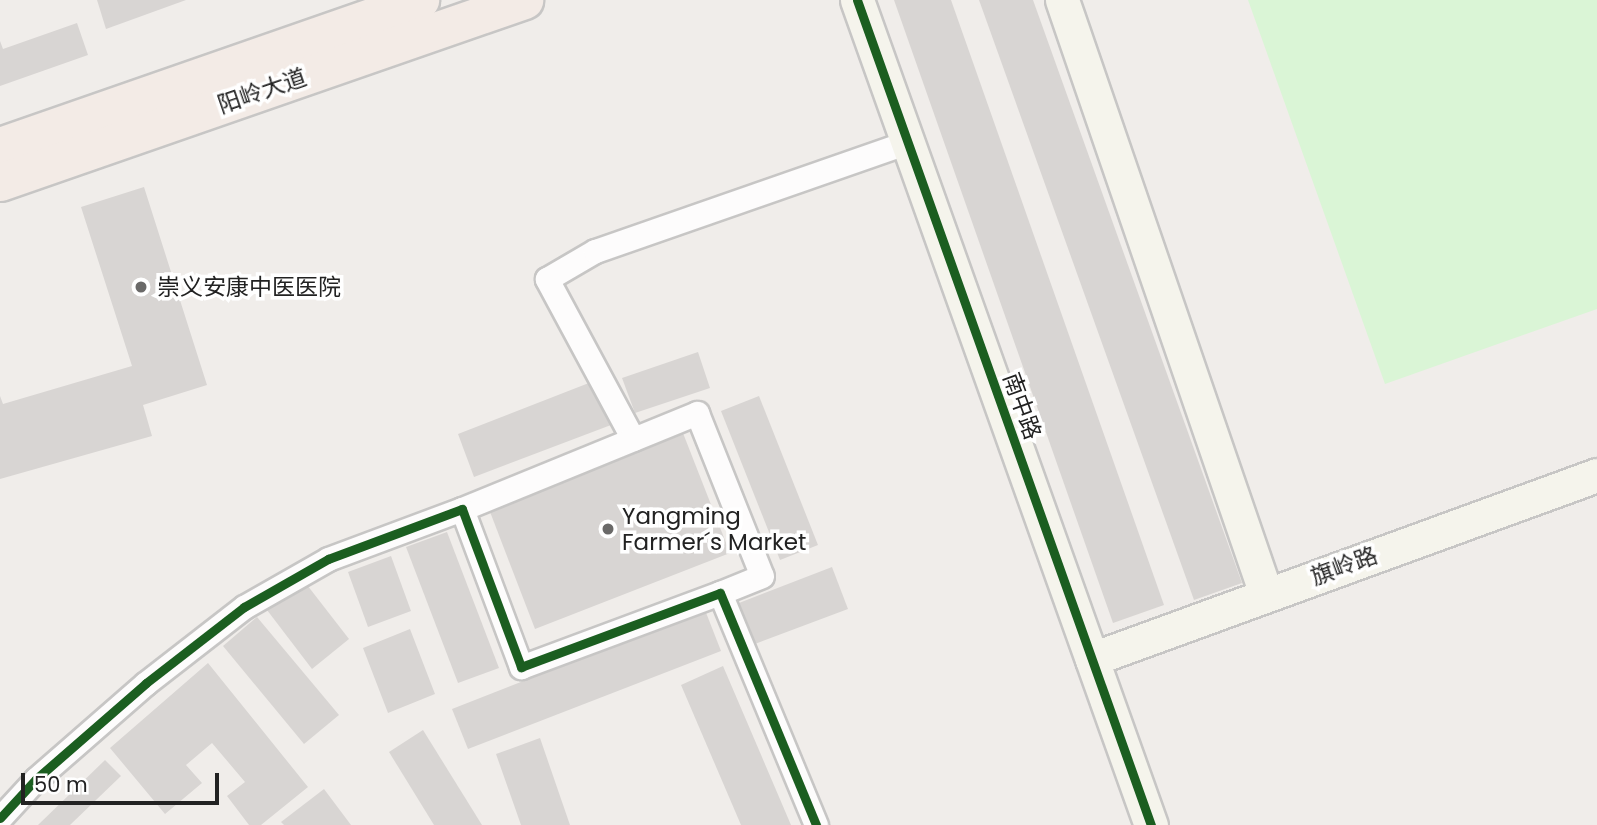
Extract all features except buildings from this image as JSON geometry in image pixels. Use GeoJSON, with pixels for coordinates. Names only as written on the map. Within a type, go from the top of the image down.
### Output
{"type":"FeatureCollection","features":[{"type":"Feature","properties":{"kind":"main road","name":"阳岭大道"},"geometry":{"type":"LineString","coordinates":[[0,146],[420,0]]}},
{"type":"Feature","properties":{"kind":"main road","name":"阳岭大道"},"geometry":{"type":"LineString","coordinates":[[0,182],[524,0]]}},
{"type":"Feature","properties":{"kind":"street","name":"南中路"},"geometry":{"type":"LineString","coordinates":[[857,0],[1152,825]]}},
{"type":"Feature","properties":{"kind":"street"},"geometry":{"type":"LineString","coordinates":[[1062,0],[1266,594]]}},
{"type":"Feature","properties":{"kind":"street"},"geometry":{"type":"LineString","coordinates":[[633,439],[547,279],[594,251],[908,142]]}},
{"type":"Feature","properties":{"kind":"street"},"geometry":{"type":"LineString","coordinates":[[0,818],[36,779],[146,683],[244,607],[328,559],[462,509],[698,413],[762,576],[521,667],[462,509]]}},
{"type":"Feature","properties":{"kind":"street","name":"旗岭路"},"geometry":{"type":"LineString","coordinates":[[1092,659],[1597,475]]}},
{"type":"Feature","properties":{"kind":"street"},"geometry":{"type":"LineString","coordinates":[[720,593],[816,825]]}},
{"type":"Feature","properties":{"kind":"green space"},"geometry":{"type":"Polygon","coordinates":[[[1248,0],[1597,0],[1597,309],[1385,384],[1248,0]]]}},
{"type":"Feature","properties":{"kind":"cycle path"},"geometry":{"type":"LineString","coordinates":[[857,0],[1151,825]]}},
{"type":"Feature","properties":{"kind":"cycle path"},"geometry":{"type":"LineString","coordinates":[[0,818],[36,779],[146,683],[244,607],[328,559],[462,509],[521,667],[720,593],[816,825]]}},
{"type":"Feature","properties":{"kind":"place","name":"崇义安康中医医院"},"geometry":{"type":"Point","coordinates":[141,287]}},
{"type":"Feature","properties":{"kind":"place","name":"Yangming Farmer´s Market"},"geometry":{"type":"Point","coordinates":[608,529]}}]}
